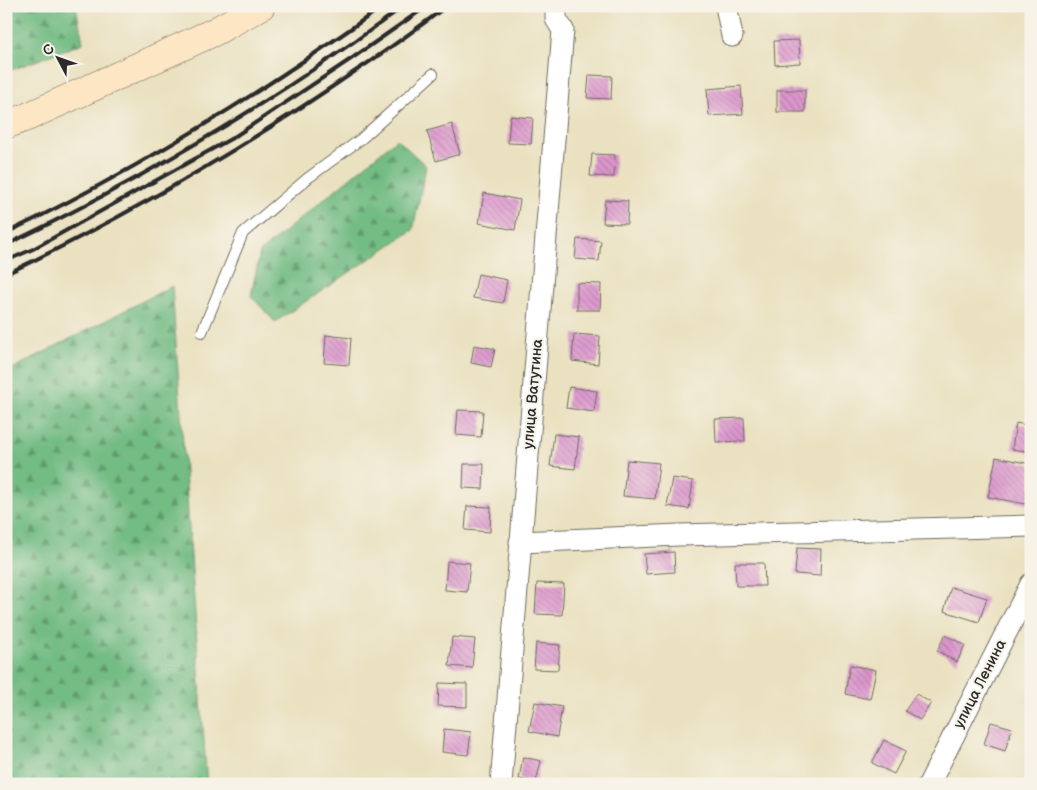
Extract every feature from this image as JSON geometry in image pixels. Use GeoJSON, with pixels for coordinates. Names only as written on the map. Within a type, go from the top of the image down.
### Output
{"type":"FeatureCollection","features":[{"type":"Feature","properties":{"kind":"main road"},"geometry":{"type":"LineString","coordinates":[[6,125],[214,32],[261,6]]}},
{"type":"Feature","properties":{"kind":"street","name":"улица Ватутина"},"geometry":{"type":"LineString","coordinates":[[500,784],[563,30],[556,19],[556,6]]}},
{"type":"Feature","properties":{"kind":"street"},"geometry":{"type":"LineString","coordinates":[[726,6],[732,36]]}},
{"type":"Feature","properties":{"kind":"street"},"geometry":{"type":"LineString","coordinates":[[520,542],[679,535],[1031,526]]}},
{"type":"Feature","properties":{"kind":"street","name":"улица Ленина"},"geometry":{"type":"LineString","coordinates":[[929,784],[1031,584]]}},
{"type":"Feature","properties":{"kind":"lane"},"geometry":{"type":"LineString","coordinates":[[202,332],[243,233],[308,178],[361,139],[434,74]]}},
{"type":"Feature","properties":{"kind":"green space"},"geometry":{"type":"Polygon","coordinates":[[[6,6],[76,6],[83,43],[6,72],[6,6]]]}},
{"type":"Feature","properties":{"kind":"green space"},"geometry":{"type":"Polygon","coordinates":[[[397,139],[426,166],[413,230],[275,322],[251,296],[260,252],[397,139]]]}},
{"type":"Feature","properties":{"kind":"green space"},"geometry":{"type":"Polygon","coordinates":[[[172,286],[207,784],[6,784],[6,372],[172,286]]]}},
{"type":"Feature","properties":{"kind":"building"},"geometry":{"type":"Polygon","coordinates":[[[799,40],[800,63],[775,65],[774,41],[799,40]]]}},
{"type":"Feature","properties":{"kind":"building"},"geometry":{"type":"Polygon","coordinates":[[[589,75],[612,76],[611,99],[587,98],[589,75]]]}},
{"type":"Feature","properties":{"kind":"building"},"geometry":{"type":"Polygon","coordinates":[[[741,86],[743,114],[709,116],[707,89],[741,86]]]}},
{"type":"Feature","properties":{"kind":"building"},"geometry":{"type":"Polygon","coordinates":[[[777,90],[805,90],[805,112],[777,112],[777,90]]]}},
{"type":"Feature","properties":{"kind":"building"},"geometry":{"type":"Polygon","coordinates":[[[510,116],[533,118],[531,144],[508,143],[510,116]]]}},
{"type":"Feature","properties":{"kind":"building"},"geometry":{"type":"Polygon","coordinates":[[[452,124],[460,154],[436,161],[427,131],[452,124]]]}},
{"type":"Feature","properties":{"kind":"building"},"geometry":{"type":"Polygon","coordinates":[[[592,154],[615,155],[614,177],[590,176],[592,154]]]}},
{"type":"Feature","properties":{"kind":"building"},"geometry":{"type":"Polygon","coordinates":[[[484,193],[520,200],[515,230],[479,223],[484,193]]]}},
{"type":"Feature","properties":{"kind":"building"},"geometry":{"type":"Polygon","coordinates":[[[605,200],[628,201],[627,224],[603,223],[605,200]]]}},
{"type":"Feature","properties":{"kind":"building"},"geometry":{"type":"Polygon","coordinates":[[[577,239],[601,241],[599,261],[575,259],[577,239]]]}},
{"type":"Feature","properties":{"kind":"building"},"geometry":{"type":"Polygon","coordinates":[[[478,274],[507,280],[503,303],[473,298],[478,274]]]}},
{"type":"Feature","properties":{"kind":"building"},"geometry":{"type":"Polygon","coordinates":[[[577,283],[601,284],[600,310],[577,310],[577,283]]]}},
{"type":"Feature","properties":{"kind":"building"},"geometry":{"type":"Polygon","coordinates":[[[574,334],[600,336],[598,364],[572,361],[574,334]]]}},
{"type":"Feature","properties":{"kind":"building"},"geometry":{"type":"Polygon","coordinates":[[[326,335],[351,338],[349,365],[324,363],[326,335]]]}},
{"type":"Feature","properties":{"kind":"building"},"geometry":{"type":"Polygon","coordinates":[[[474,345],[495,349],[491,367],[471,363],[474,345]]]}},
{"type":"Feature","properties":{"kind":"building"},"geometry":{"type":"Polygon","coordinates":[[[569,387],[597,391],[594,412],[566,408],[569,387]]]}},
{"type":"Feature","properties":{"kind":"building"},"geometry":{"type":"Polygon","coordinates":[[[458,410],[483,411],[481,437],[456,435],[458,410]]]}},
{"type":"Feature","properties":{"kind":"building"},"geometry":{"type":"Polygon","coordinates":[[[744,418],[745,441],[716,442],[715,419],[744,418]]]}},
{"type":"Feature","properties":{"kind":"building"},"geometry":{"type":"Polygon","coordinates":[[[1016,423],[1031,426],[1031,452],[1012,449],[1016,423]]]}},
{"type":"Feature","properties":{"kind":"building"},"geometry":{"type":"Polygon","coordinates":[[[554,434],[579,437],[575,469],[550,466],[554,434]]]}},
{"type":"Feature","properties":{"kind":"building"},"geometry":{"type":"Polygon","coordinates":[[[996,457],[1031,464],[1031,505],[988,497],[996,457]]]}},
{"type":"Feature","properties":{"kind":"building"},"geometry":{"type":"Polygon","coordinates":[[[627,460],[659,463],[655,499],[623,496],[627,460]]]}},
{"type":"Feature","properties":{"kind":"building"},"geometry":{"type":"Polygon","coordinates":[[[464,464],[484,464],[483,489],[463,488],[464,464]]]}},
{"type":"Feature","properties":{"kind":"building"},"geometry":{"type":"Polygon","coordinates":[[[672,478],[693,481],[689,509],[667,506],[672,478]]]}},
{"type":"Feature","properties":{"kind":"building"},"geometry":{"type":"Polygon","coordinates":[[[467,506],[491,507],[490,532],[465,530],[467,506]]]}},
{"type":"Feature","properties":{"kind":"building"},"geometry":{"type":"Polygon","coordinates":[[[797,548],[821,549],[820,576],[795,574],[797,548]]]}},
{"type":"Feature","properties":{"kind":"building"},"geometry":{"type":"Polygon","coordinates":[[[674,552],[675,572],[646,574],[644,554],[674,552]]]}},
{"type":"Feature","properties":{"kind":"building"},"geometry":{"type":"Polygon","coordinates":[[[447,561],[470,563],[467,592],[445,590],[447,561]]]}},
{"type":"Feature","properties":{"kind":"building"},"geometry":{"type":"Polygon","coordinates":[[[735,563],[764,563],[765,586],[736,586],[735,563]]]}},
{"type":"Feature","properties":{"kind":"building"},"geometry":{"type":"Polygon","coordinates":[[[537,583],[564,584],[562,615],[535,614],[537,583]]]}},
{"type":"Feature","properties":{"kind":"building"},"geometry":{"type":"Polygon","coordinates":[[[951,587],[987,598],[979,622],[944,611],[951,587]]]}},
{"type":"Feature","properties":{"kind":"building"},"geometry":{"type":"Polygon","coordinates":[[[945,635],[965,645],[957,662],[937,651],[945,635]]]}},
{"type":"Feature","properties":{"kind":"building"},"geometry":{"type":"Polygon","coordinates":[[[452,637],[475,639],[472,668],[449,666],[452,637]]]}},
{"type":"Feature","properties":{"kind":"building"},"geometry":{"type":"Polygon","coordinates":[[[536,643],[560,645],[558,670],[534,669],[536,643]]]}},
{"type":"Feature","properties":{"kind":"building"},"geometry":{"type":"Polygon","coordinates":[[[850,665],[876,670],[870,699],[845,694],[850,665]]]}},
{"type":"Feature","properties":{"kind":"building"},"geometry":{"type":"Polygon","coordinates":[[[439,683],[467,684],[467,707],[438,706],[439,683]]]}},
{"type":"Feature","properties":{"kind":"building"},"geometry":{"type":"Polygon","coordinates":[[[916,694],[931,703],[920,720],[905,711],[916,694]]]}},
{"type":"Feature","properties":{"kind":"building"},"geometry":{"type":"Polygon","coordinates":[[[535,702],[562,707],[557,737],[529,731],[535,702]]]}},
{"type":"Feature","properties":{"kind":"building"},"geometry":{"type":"Polygon","coordinates":[[[991,722],[1012,728],[1005,751],[984,744],[991,722]]]}},
{"type":"Feature","properties":{"kind":"building"},"geometry":{"type":"Polygon","coordinates":[[[444,729],[471,732],[468,755],[442,752],[444,729]]]}},
{"type":"Feature","properties":{"kind":"building"},"geometry":{"type":"Polygon","coordinates":[[[884,740],[906,751],[894,774],[872,763],[884,740]]]}},
{"type":"Feature","properties":{"kind":"building"},"geometry":{"type":"Polygon","coordinates":[[[523,757],[541,761],[536,782],[519,779],[523,757]]]}},
{"type":"Feature","properties":{"kind":"railway"},"geometry":{"type":"LineString","coordinates":[[6,233],[103,183],[199,128],[246,99],[383,6]]}},
{"type":"Feature","properties":{"kind":"railway"},"geometry":{"type":"LineString","coordinates":[[6,245],[109,192],[210,135],[309,73],[404,6]]}},
{"type":"Feature","properties":{"kind":"railway"},"geometry":{"type":"LineString","coordinates":[[6,261],[33,249],[234,137],[427,6]]}},
{"type":"Feature","properties":{"kind":"railway"},"geometry":{"type":"LineString","coordinates":[[6,274],[97,228],[229,153],[369,62],[447,6]]}}]}
